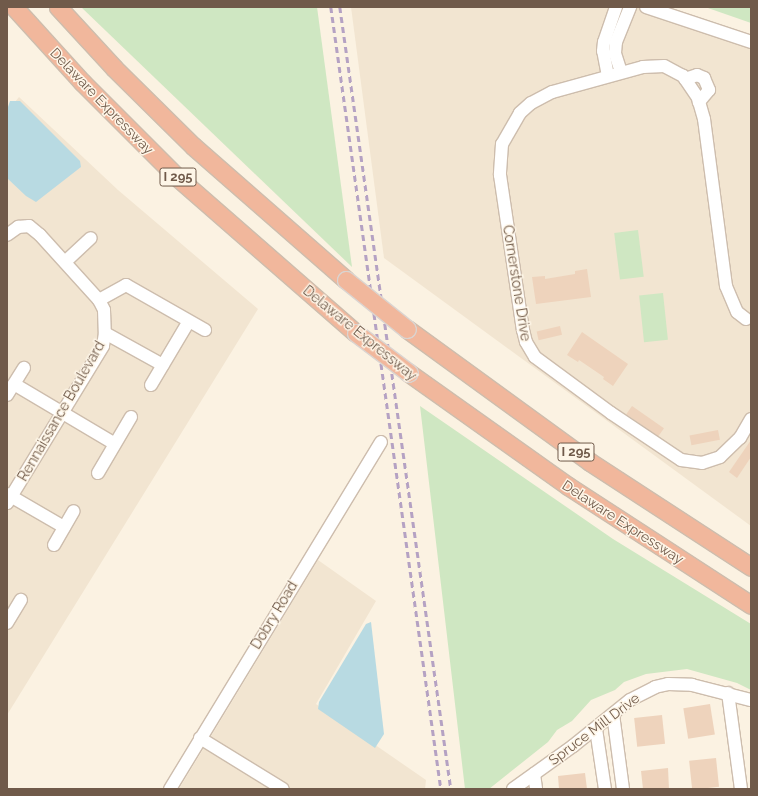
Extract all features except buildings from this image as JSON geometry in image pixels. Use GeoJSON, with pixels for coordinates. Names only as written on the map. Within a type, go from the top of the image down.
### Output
{"type":"FeatureCollection","features":[{"type":"Feature","properties":{"kind":"highway","name":"Delaware Expressway"},"geometry":{"type":"LineString","coordinates":[[14,7],[82,82],[177,177],[356,333],[409,373],[568,486],[751,605]]}},
{"type":"Feature","properties":{"kind":"highway","name":"I 295"},"geometry":{"type":"LineString","coordinates":[[58,7],[114,68],[193,146],[346,280],[407,329],[590,462],[751,567]]}},
{"type":"Feature","properties":{"kind":"street"},"geometry":{"type":"LineString","coordinates":[[608,76],[603,51],[604,42],[616,7]]}},
{"type":"Feature","properties":{"kind":"street"},"geometry":{"type":"LineString","coordinates":[[621,72],[615,53],[616,42],[630,7]]}},
{"type":"Feature","properties":{"kind":"street"},"geometry":{"type":"LineString","coordinates":[[646,7],[751,42]]}},
{"type":"Feature","properties":{"kind":"street","name":"Cornerstone Drive"},"geometry":{"type":"LineString","coordinates":[[746,319],[737,312],[726,286],[704,120],[699,102],[709,90],[704,78],[697,75],[686,79],[664,66],[653,65],[621,72],[552,92],[531,103],[514,120],[502,144],[500,175],[526,342],[542,365],[680,460],[702,462],[720,457],[740,438],[751,419]]}},
{"type":"Feature","properties":{"kind":"street","name":"Rennaissance Boulevard"},"geometry":{"type":"LineString","coordinates":[[7,235],[18,227],[29,226],[99,300],[104,310],[106,333],[103,346],[8,498]]}},
{"type":"Feature","properties":{"kind":"street"},"geometry":{"type":"LineString","coordinates":[[64,262],[91,238]]}},
{"type":"Feature","properties":{"kind":"street"},"geometry":{"type":"LineString","coordinates":[[99,300],[126,285],[205,330]]}},
{"type":"Feature","properties":{"kind":"street"},"geometry":{"type":"LineString","coordinates":[[151,385],[190,321]]}},
{"type":"Feature","properties":{"kind":"street"},"geometry":{"type":"LineString","coordinates":[[106,333],[163,365]]}},
{"type":"Feature","properties":{"kind":"street"},"geometry":{"type":"LineString","coordinates":[[7,395],[24,368]]}},
{"type":"Feature","properties":{"kind":"street"},"geometry":{"type":"LineString","coordinates":[[14,384],[115,444]]}},
{"type":"Feature","properties":{"kind":"street"},"geometry":{"type":"LineString","coordinates":[[98,473],[131,417]]}},
{"type":"Feature","properties":{"kind":"street","name":"Dobry Road"},"geometry":{"type":"LineString","coordinates":[[170,789],[381,442]]}},
{"type":"Feature","properties":{"kind":"street"},"geometry":{"type":"LineString","coordinates":[[8,498],[64,527]]}},
{"type":"Feature","properties":{"kind":"street"},"geometry":{"type":"LineString","coordinates":[[54,545],[74,511]]}},
{"type":"Feature","properties":{"kind":"street"},"geometry":{"type":"LineString","coordinates":[[8,618],[20,600]]}},
{"type":"Feature","properties":{"kind":"street","name":"Spruce Mill Drive"},"geometry":{"type":"LineString","coordinates":[[513,789],[641,693],[668,684],[692,685],[751,700]]}},
{"type":"Feature","properties":{"kind":"street"},"geometry":{"type":"LineString","coordinates":[[728,694],[744,786]]}},
{"type":"Feature","properties":{"kind":"street"},"geometry":{"type":"LineString","coordinates":[[613,714],[624,789]]}},
{"type":"Feature","properties":{"kind":"street"},"geometry":{"type":"LineString","coordinates":[[596,728],[605,789]]}},
{"type":"Feature","properties":{"kind":"street"},"geometry":{"type":"LineString","coordinates":[[200,738],[283,789]]}},
{"type":"Feature","properties":{"kind":"street"},"geometry":{"type":"LineString","coordinates":[[534,774],[536,789]]}},
{"type":"Feature","properties":{"kind":"shaded area"},"geometry":{"type":"Polygon","coordinates":[[[351,7],[646,7],[751,42],[751,526],[384,258],[351,7]]]}},
{"type":"Feature","properties":{"kind":"shaded area"},"geometry":{"type":"Polygon","coordinates":[[[19,97],[118,190],[258,309],[7,715],[7,112],[19,97]]]}},
{"type":"Feature","properties":{"kind":"shaded area"},"geometry":{"type":"Polygon","coordinates":[[[318,560],[376,601],[316,704],[426,780],[425,789],[179,789],[318,560]]]}},
{"type":"Feature","properties":{"kind":"green space"},"geometry":{"type":"Polygon","coordinates":[[[81,7],[317,7],[352,267],[81,7]]]}},
{"type":"Feature","properties":{"kind":"green space"},"geometry":{"type":"Polygon","coordinates":[[[705,7],[751,7],[751,23],[705,7]]]}},
{"type":"Feature","properties":{"kind":"green space"},"geometry":{"type":"Polygon","coordinates":[[[638,230],[644,277],[620,280],[614,233],[638,230]]]}},
{"type":"Feature","properties":{"kind":"green space"},"geometry":{"type":"Polygon","coordinates":[[[663,293],[668,340],[644,342],[639,296],[663,293]]]}},
{"type":"Feature","properties":{"kind":"green space"},"geometry":{"type":"Polygon","coordinates":[[[420,406],[613,539],[751,624],[751,690],[737,683],[687,669],[646,674],[624,682],[615,690],[591,700],[572,721],[557,730],[548,742],[489,789],[465,789],[420,406]]]}},
{"type":"Feature","properties":{"kind":"water"},"geometry":{"type":"Polygon","coordinates":[[[10,101],[20,101],[80,161],[81,167],[36,202],[26,196],[7,178],[7,110],[10,101]]]}},
{"type":"Feature","properties":{"kind":"water"},"geometry":{"type":"Polygon","coordinates":[[[371,622],[384,734],[375,748],[318,709],[319,702],[366,624],[371,622]]]}},
{"type":"Feature","properties":{"kind":"railway"},"geometry":{"type":"LineString","coordinates":[[331,7],[441,789]]}},
{"type":"Feature","properties":{"kind":"railway"},"geometry":{"type":"LineString","coordinates":[[340,7],[451,789]]}}]}
